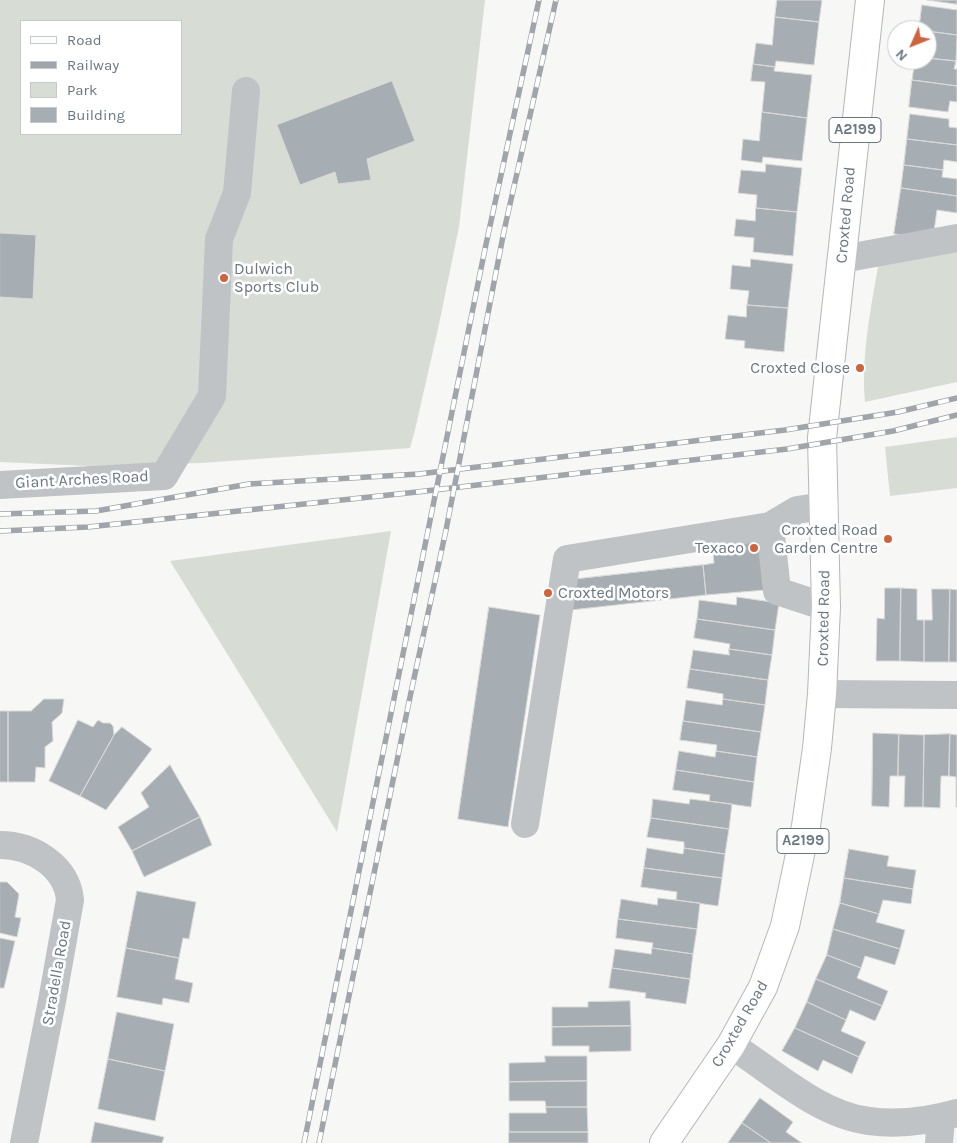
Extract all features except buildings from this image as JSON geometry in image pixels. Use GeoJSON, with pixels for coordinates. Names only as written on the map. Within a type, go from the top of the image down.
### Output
{"type":"FeatureCollection","features":[{"type":"Feature","properties":{"kind":"main road","name":"Croxted Road"},"geometry":{"type":"LineString","coordinates":[[664,1143],[731,1046],[763,987],[785,926],[806,826],[817,748],[822,694],[826,607],[822,438],[870,0]]}},
{"type":"Feature","properties":{"kind":"street","name":"Giant Arches Road"},"geometry":{"type":"LineString","coordinates":[[0,485],[164,476],[212,396],[220,238],[237,193],[246,91]]}},
{"type":"Feature","properties":{"kind":"street"},"geometry":{"type":"LineString","coordinates":[[842,259],[957,238]]}},
{"type":"Feature","properties":{"kind":"street"},"geometry":{"type":"LineString","coordinates":[[525,824],[568,559],[770,526],[798,510],[824,506]]}},
{"type":"Feature","properties":{"kind":"street"},"geometry":{"type":"LineString","coordinates":[[770,526],[777,591],[826,607]]}},
{"type":"Feature","properties":{"kind":"street"},"geometry":{"type":"LineString","coordinates":[[822,694],[957,695]]}},
{"type":"Feature","properties":{"kind":"street","name":"Stradella Road"},"geometry":{"type":"LineString","coordinates":[[0,845],[31,850],[52,865],[63,876],[69,889],[70,900],[24,1143]]}},
{"type":"Feature","properties":{"kind":"street"},"geometry":{"type":"LineString","coordinates":[[731,1046],[794,1088],[829,1108],[868,1121],[893,1132],[915,1121],[946,1125]]}},
{"type":"Feature","properties":{"kind":"green space","name":"Dulwich Sports Club"},"geometry":{"type":"Polygon","coordinates":[[[0,0],[485,0],[459,227],[438,329],[410,448],[201,463],[89,466],[0,462],[0,0]]]}},
{"type":"Feature","properties":{"kind":"green space"},"geometry":{"type":"Polygon","coordinates":[[[957,246],[957,382],[865,402],[864,367],[879,261],[957,246]]]}},
{"type":"Feature","properties":{"kind":"green space"},"geometry":{"type":"Polygon","coordinates":[[[957,437],[957,488],[890,496],[885,447],[957,437]]]}},
{"type":"Feature","properties":{"kind":"green space"},"geometry":{"type":"Polygon","coordinates":[[[391,531],[337,832],[170,561],[391,531]]]}},
{"type":"Feature","properties":{"kind":"railway"},"geometry":{"type":"LineString","coordinates":[[304,1143],[485,249],[539,0]]}},
{"type":"Feature","properties":{"kind":"railway"},"geometry":{"type":"LineString","coordinates":[[319,1143],[446,530],[504,231],[556,0]]}},
{"type":"Feature","properties":{"kind":"railway"},"geometry":{"type":"LineString","coordinates":[[0,514],[96,511],[249,484],[419,474],[785,430],[898,412],[957,398]]}},
{"type":"Feature","properties":{"kind":"railway"},"geometry":{"type":"LineString","coordinates":[[0,531],[88,527],[417,492],[787,449],[893,431],[957,415]]}},
{"type":"Feature","properties":{"kind":"place","name":"Dulwich Sports Club"},"geometry":{"type":"Point","coordinates":[224,278]}},
{"type":"Feature","properties":{"kind":"place","name":"Croxted Close"},"geometry":{"type":"Point","coordinates":[860,368]}},
{"type":"Feature","properties":{"kind":"place","name":"Croxted Road Garden Centre"},"geometry":{"type":"Point","coordinates":[888,539]}},
{"type":"Feature","properties":{"kind":"place","name":"Texaco"},"geometry":{"type":"Point","coordinates":[754,548]}},
{"type":"Feature","properties":{"kind":"place","name":"Croxted Motors"},"geometry":{"type":"Point","coordinates":[548,593]}}]}
